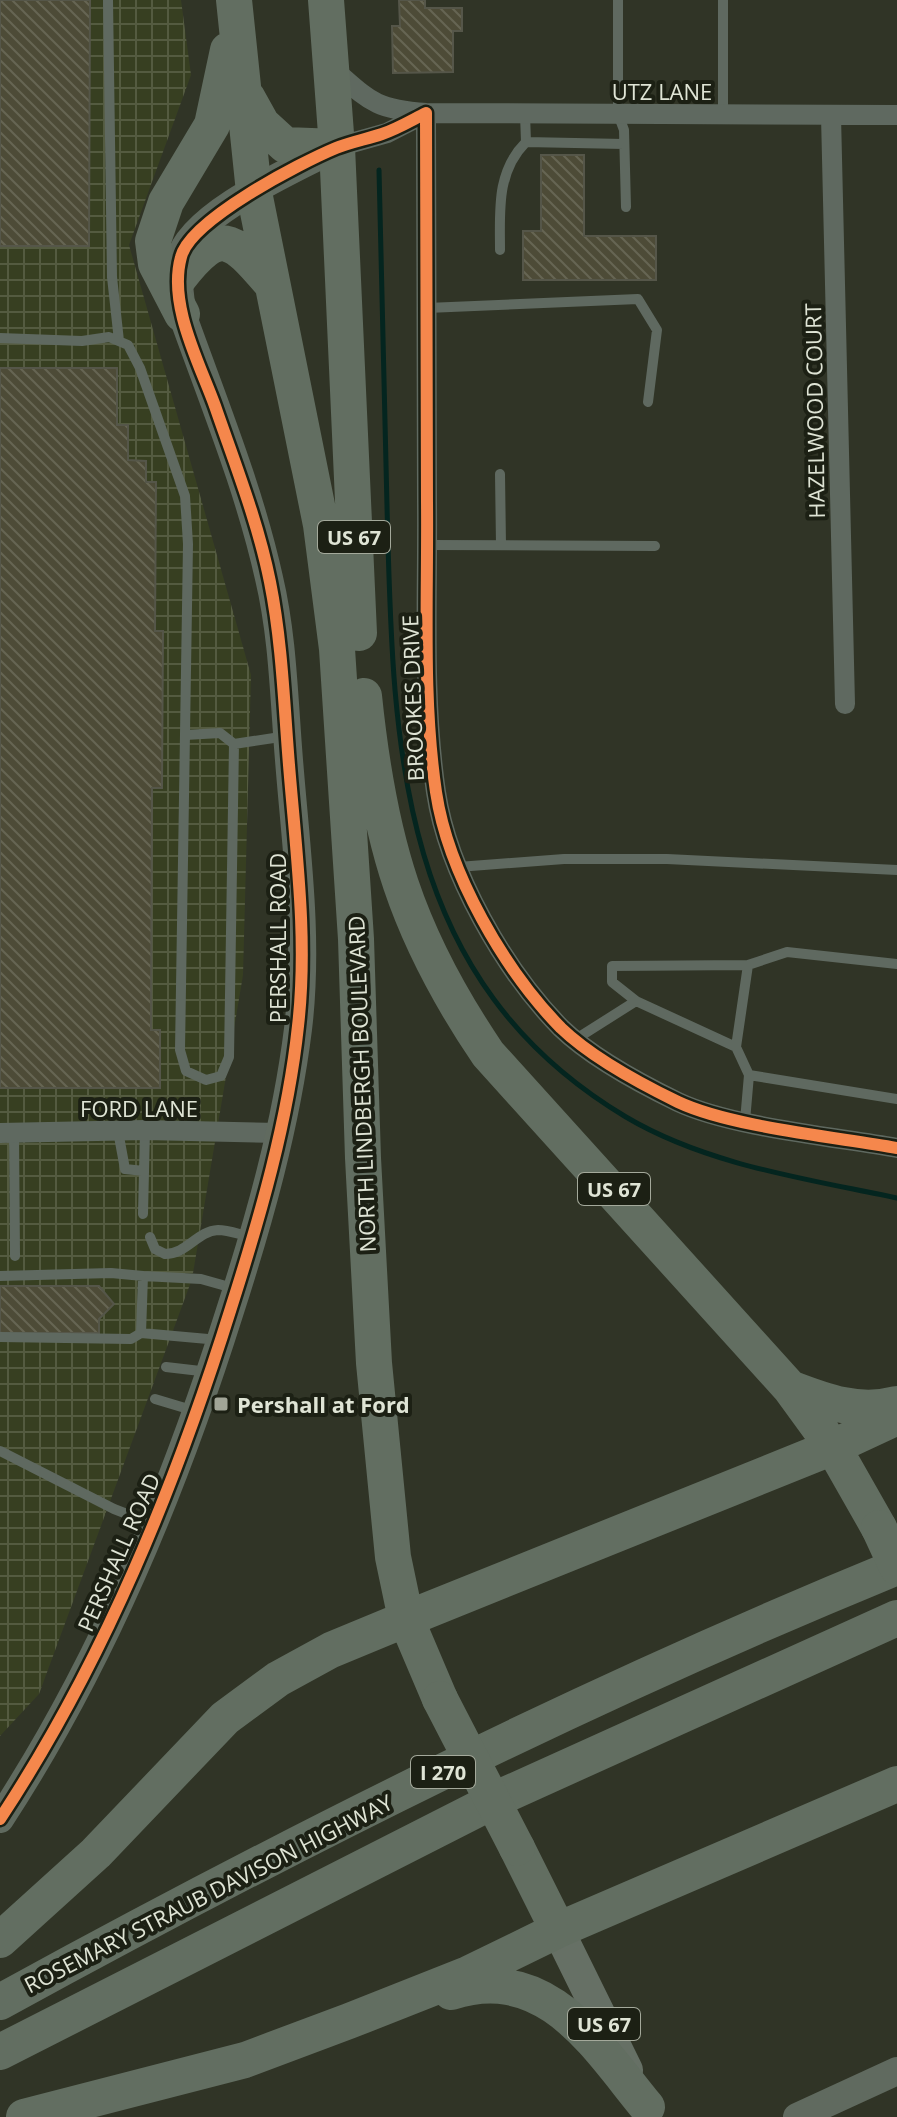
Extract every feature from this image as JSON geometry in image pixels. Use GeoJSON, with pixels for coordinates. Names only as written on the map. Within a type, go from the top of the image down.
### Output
{"type":"FeatureCollection","features":[{"type":"Feature","properties":{"kind":"highway","name":"US 67"},"geometry":{"type":"LineString","coordinates":[[326,0],[337,147],[355,568],[365,701],[387,848],[412,921],[448,996],[488,1054],[790,1388],[833,1447],[879,1528],[897,1567]]}},
{"type":"Feature","properties":{"kind":"highway","name":"NORTH LINDBERGH BOULEVARD"},"geometry":{"type":"LineString","coordinates":[[234,6],[254,192],[321,525],[337,649],[356,939],[374,1363],[393,1557],[406,1619],[440,1699],[558,1930]]}},
{"type":"Feature","properties":{"kind":"highway"},"geometry":{"type":"LineString","coordinates":[[182,314],[156,264],[153,241],[166,202],[212,125],[234,6]]}},
{"type":"Feature","properties":{"kind":"highway"},"geometry":{"type":"LineString","coordinates":[[243,90],[262,124],[285,145],[337,147]]}},
{"type":"Feature","properties":{"kind":"highway"},"geometry":{"type":"LineString","coordinates":[[179,278],[202,252],[217,244],[231,243],[243,250],[271,283]]}},
{"type":"Feature","properties":{"kind":"highway"},"geometry":{"type":"LineString","coordinates":[[790,1388],[828,1403],[861,1409],[897,1404]]}},
{"type":"Feature","properties":{"kind":"highway"},"geometry":{"type":"LineString","coordinates":[[0,1940],[96,1853],[225,1718],[291,1672],[331,1650],[833,1447],[897,1417]]}},
{"type":"Feature","properties":{"kind":"highway","name":"ROSEMARY STRAUB DAVISON HIGHWAY"},"geometry":{"type":"LineString","coordinates":[[0,2002],[331,1826],[616,1689],[897,1567]]}},
{"type":"Feature","properties":{"kind":"highway","name":"ROSEMARY STRAUB DAVISON HIGHWAY"},"geometry":{"type":"LineString","coordinates":[[0,2052],[505,1795],[897,1618]]}},
{"type":"Feature","properties":{"kind":"highway"},"geometry":{"type":"LineString","coordinates":[[24,2117],[245,2060],[349,2021],[468,1974],[558,1930],[897,1784]]}},
{"type":"Feature","properties":{"kind":"highway"},"geometry":{"type":"LineString","coordinates":[[349,2021],[465,1988],[495,1986],[523,1991],[550,2001],[578,2022],[650,2112]]}},
{"type":"Feature","properties":{"kind":"main road","name":"NORTH LINDBERGH BOULEVARD"},"geometry":{"type":"LineString","coordinates":[[558,1930],[650,2112]]}},
{"type":"Feature","properties":{"kind":"street","name":"UTZ LANE"},"geometry":{"type":"LineString","coordinates":[[331,68],[374,104],[388,110],[525,114],[897,115]]}},
{"type":"Feature","properties":{"kind":"street","name":"UTZ LANE"},"geometry":{"type":"LineString","coordinates":[[337,147],[387,133],[426,113]]}},
{"type":"Feature","properties":{"kind":"street","name":"BROOKES DRIVE"},"geometry":{"type":"LineString","coordinates":[[426,113],[428,695],[436,794],[458,867],[484,920],[523,983],[563,1030],[626,1074],[681,1104],[745,1121],[897,1148]]}},
{"type":"Feature","properties":{"kind":"street","name":"HAZELWOOD COURT"},"geometry":{"type":"LineString","coordinates":[[831,116],[845,704]]}},
{"type":"Feature","properties":{"kind":"street","name":"PERSHALL ROAD"},"geometry":{"type":"LineString","coordinates":[[0,1819],[54,1732],[87,1669],[154,1524],[211,1372],[254,1237],[279,1133],[298,1029],[302,984],[300,873],[270,582],[240,479],[182,314],[180,258],[187,242],[205,223],[254,192],[337,147]]}},
{"type":"Feature","properties":{"kind":"street","name":"FORD LANE"},"geometry":{"type":"LineString","coordinates":[[7,1133],[145,1130],[279,1133]]}},
{"type":"Feature","properties":{"kind":"street"},"geometry":{"type":"LineString","coordinates":[[797,2117],[897,2071]]}},
{"type":"Feature","properties":{"kind":"lane"},"geometry":{"type":"LineString","coordinates":[[108,0],[112,277],[119,341]]}},
{"type":"Feature","properties":{"kind":"lane"},"geometry":{"type":"LineString","coordinates":[[618,0],[618,114],[624,144],[626,207]]}},
{"type":"Feature","properties":{"kind":"lane"},"geometry":{"type":"LineString","coordinates":[[723,0],[723,115]]}},
{"type":"Feature","properties":{"kind":"lane"},"geometry":{"type":"LineString","coordinates":[[500,250],[500,194],[507,166],[526,142],[525,114]]}},
{"type":"Feature","properties":{"kind":"lane"},"geometry":{"type":"LineString","coordinates":[[526,142],[624,144]]}},
{"type":"Feature","properties":{"kind":"lane"},"geometry":{"type":"LineString","coordinates":[[427,308],[638,299],[657,330],[648,402]]}},
{"type":"Feature","properties":{"kind":"lane"},"geometry":{"type":"LineString","coordinates":[[0,338],[82,341],[109,337],[128,345],[140,368],[185,496],[188,544],[180,1050],[186,1071],[206,1080],[221,1076],[229,1057],[234,744]]}},
{"type":"Feature","properties":{"kind":"lane"},"geometry":{"type":"LineString","coordinates":[[500,474],[501,545]]}},
{"type":"Feature","properties":{"kind":"lane"},"geometry":{"type":"LineString","coordinates":[[428,545],[655,546]]}},
{"type":"Feature","properties":{"kind":"lane"},"geometry":{"type":"LineString","coordinates":[[185,735],[220,733],[234,744],[287,736]]}},
{"type":"Feature","properties":{"kind":"lane"},"geometry":{"type":"LineString","coordinates":[[458,867],[564,859],[667,859],[897,870]]}},
{"type":"Feature","properties":{"kind":"lane"},"geometry":{"type":"LineString","coordinates":[[736,1047],[636,1001],[612,982],[612,966],[748,965],[787,952],[897,964]]}},
{"type":"Feature","properties":{"kind":"lane"},"geometry":{"type":"LineString","coordinates":[[745,1121],[749,1075],[736,1047],[748,965]]}},
{"type":"Feature","properties":{"kind":"lane"},"geometry":{"type":"LineString","coordinates":[[576,1039],[636,1001]]}},
{"type":"Feature","properties":{"kind":"lane"},"geometry":{"type":"LineString","coordinates":[[749,1075],[897,1099]]}},
{"type":"Feature","properties":{"kind":"lane"},"geometry":{"type":"LineString","coordinates":[[143,1214],[145,1130]]}},
{"type":"Feature","properties":{"kind":"lane"},"geometry":{"type":"LineString","coordinates":[[118,1131],[125,1169],[144,1171]]}},
{"type":"Feature","properties":{"kind":"lane"},"geometry":{"type":"LineString","coordinates":[[7,1133],[15,1256]]}},
{"type":"Feature","properties":{"kind":"lane"},"geometry":{"type":"LineString","coordinates":[[150,1237],[155,1249],[165,1254],[184,1250],[207,1233],[218,1230],[254,1237]]}},
{"type":"Feature","properties":{"kind":"lane"},"geometry":{"type":"LineString","coordinates":[[0,1276],[111,1273],[201,1279],[237,1290]]}},
{"type":"Feature","properties":{"kind":"lane"},"geometry":{"type":"LineString","coordinates":[[141,1333],[143,1276]]}},
{"type":"Feature","properties":{"kind":"lane"},"geometry":{"type":"LineString","coordinates":[[0,1337],[131,1339],[141,1333],[185,1334],[221,1340]]}},
{"type":"Feature","properties":{"kind":"lane"},"geometry":{"type":"LineString","coordinates":[[166,1367],[211,1372]]}},
{"type":"Feature","properties":{"kind":"lane"},"geometry":{"type":"LineString","coordinates":[[155,1399],[197,1411]]}},
{"type":"Feature","properties":{"kind":"lane"},"geometry":{"type":"LineString","coordinates":[[0,1451],[114,1509],[154,1524]]}},
{"type":"Feature","properties":{"kind":"shaded area"},"geometry":{"type":"Polygon","coordinates":[[[0,0],[181,0],[191,75],[129,245],[251,675],[243,975],[192,1279],[39,1694],[0,1736],[0,0]]]}},
{"type":"Feature","properties":{"kind":"building"},"geometry":{"type":"Polygon","coordinates":[[[0,0],[90,0],[89,246],[0,246],[0,0]]]}},
{"type":"Feature","properties":{"kind":"building"},"geometry":{"type":"Polygon","coordinates":[[[399,0],[425,0],[425,8],[462,8],[462,31],[453,31],[453,72],[393,73],[392,26],[400,26],[399,0]]]}},
{"type":"Feature","properties":{"kind":"building"},"geometry":{"type":"Polygon","coordinates":[[[541,155],[584,155],[584,236],[656,236],[656,280],[523,280],[523,231],[541,231],[541,155]]]}},
{"type":"Feature","properties":{"kind":"building"},"geometry":{"type":"Polygon","coordinates":[[[0,368],[117,368],[117,425],[128,425],[128,460],[146,461],[146,482],[156,482],[155,631],[163,631],[162,788],[152,788],[151,1030],[160,1030],[160,1088],[0,1088],[0,368]]]}},
{"type":"Feature","properties":{"kind":"building"},"geometry":{"type":"Polygon","coordinates":[[[0,1286],[99,1286],[114,1304],[99,1319],[99,1333],[0,1333],[0,1286]]]}},
{"type":"Feature","properties":{"kind":"waterway"},"geometry":{"type":"LineString","coordinates":[[379,170],[394,682],[404,768],[422,849],[450,926],[492,997],[550,1061],[626,1117],[657,1133],[724,1159],[897,1198]]}},
{"type":"Feature","properties":{"kind":"cycle path"},"geometry":{"type":"LineString","coordinates":[[0,1819],[72,1698],[134,1571],[161,1507],[209,1375],[252,1239],[272,1168],[293,1062],[301,993],[301,928],[298,863],[274,605],[253,515],[187,333],[179,294],[181,257],[189,242],[225,210],[319,155],[388,132],[426,113],[429,720],[436,792],[453,855],[466,887],[500,950],[540,1005],[561,1028],[616,1069],[700,1111],[784,1130],[897,1148]]}},
{"type":"Feature","properties":{"kind":"place","name":"Pershall at Ford"},"geometry":{"type":"Point","coordinates":[221,1404]}}]}
